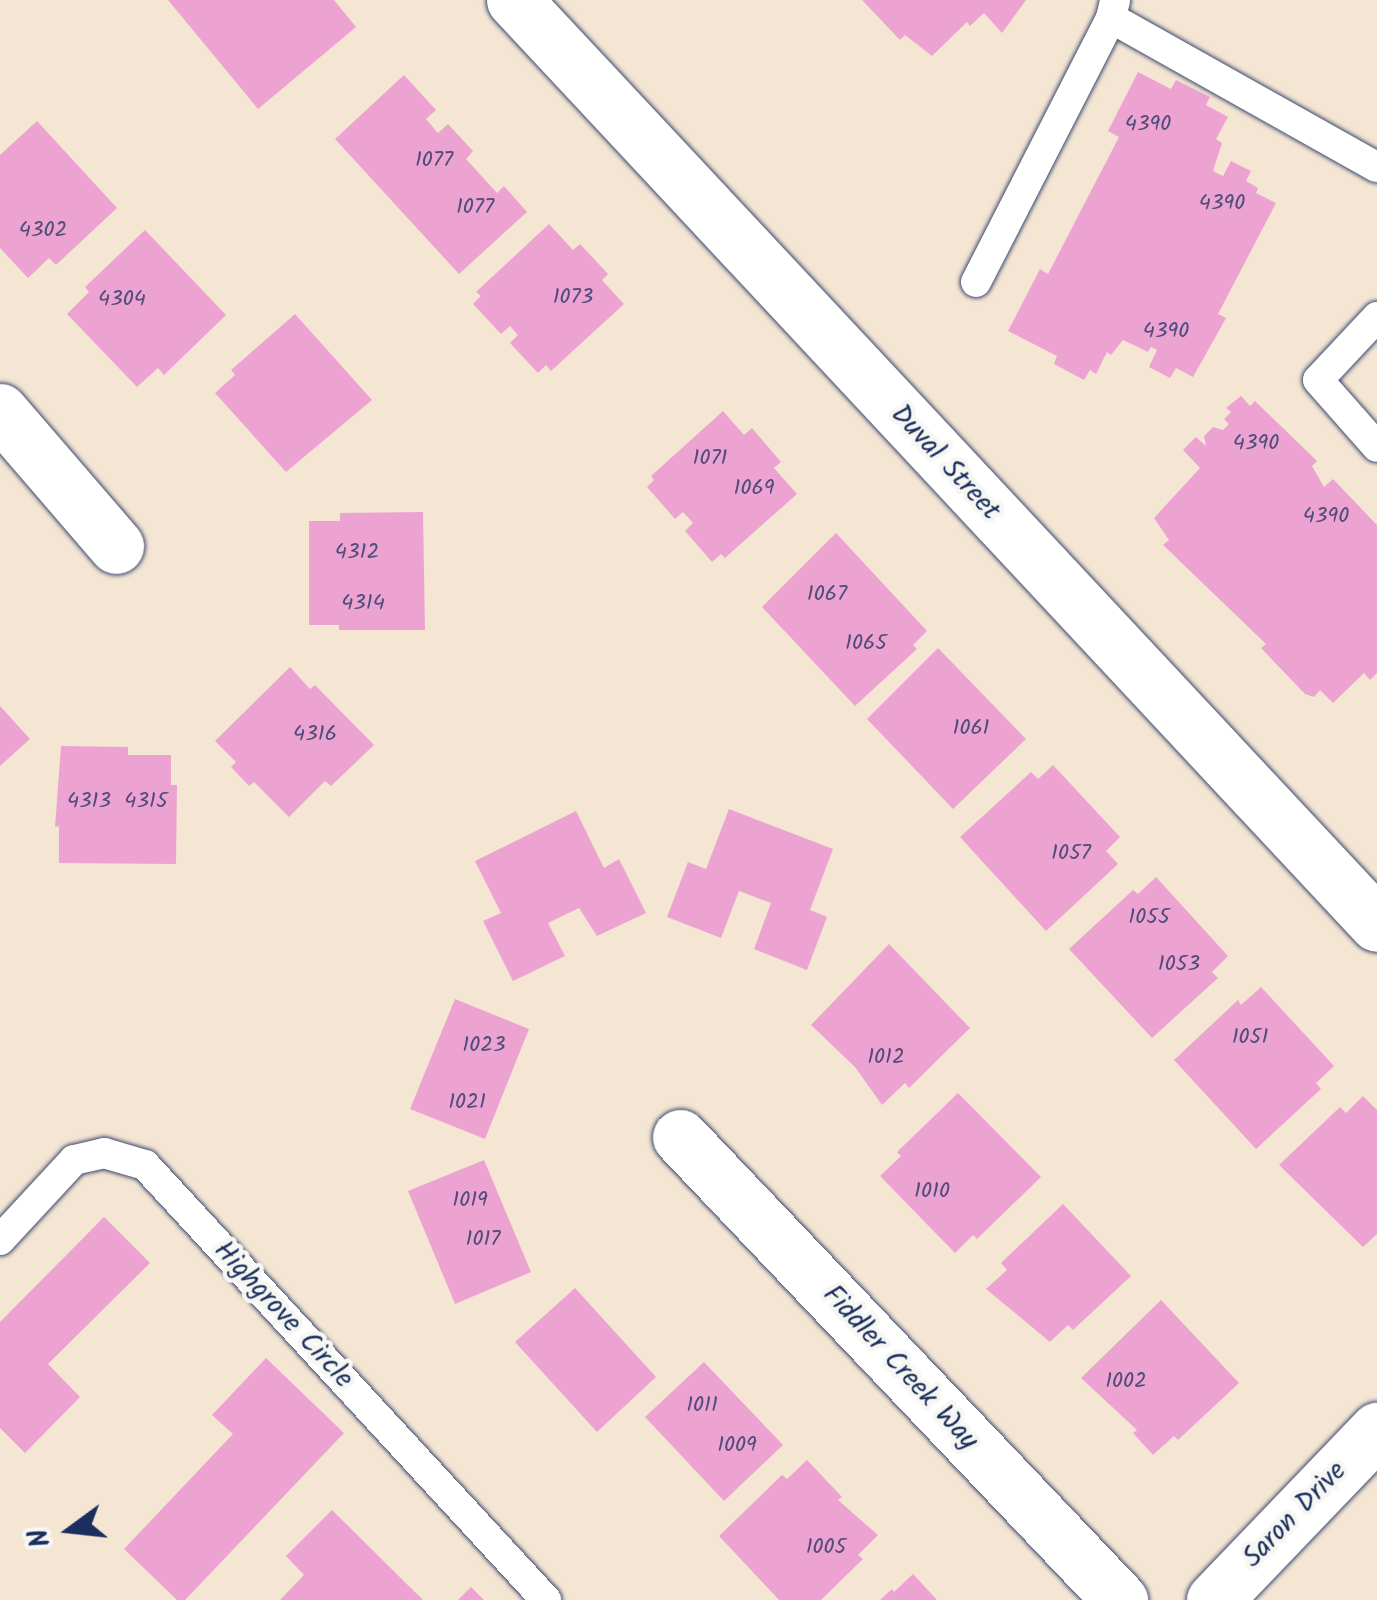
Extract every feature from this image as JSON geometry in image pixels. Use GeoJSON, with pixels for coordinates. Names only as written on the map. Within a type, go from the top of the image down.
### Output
{"type":"FeatureCollection","features":[{"type":"Feature","properties":{"kind":"street","name":"Duval Street"},"geometry":{"type":"LineString","coordinates":[[514,0],[1377,924]]}},
{"type":"Feature","properties":{"kind":"street"},"geometry":{"type":"LineString","coordinates":[[0,411],[116,546]]}},
{"type":"Feature","properties":{"kind":"street","name":"Fiddler Creek Way"},"geometry":{"type":"LineString","coordinates":[[680,1136],[1120,1600]]}},
{"type":"Feature","properties":{"kind":"street","name":"Saron Drive"},"geometry":{"type":"LineString","coordinates":[[1214,1600],[1377,1430]]}},
{"type":"Feature","properties":{"kind":"lane"},"geometry":{"type":"LineString","coordinates":[[976,282],[1113,9],[1377,167]]}},
{"type":"Feature","properties":{"kind":"lane"},"geometry":{"type":"LineString","coordinates":[[1377,316],[1318,380],[1377,447]]}},
{"type":"Feature","properties":{"kind":"lane","name":"Highgrove Circle"},"geometry":{"type":"LineString","coordinates":[[0,1240],[74,1160],[104,1153],[145,1165],[546,1600]]}},
{"type":"Feature","properties":{"kind":"building"},"geometry":{"type":"Polygon","coordinates":[[[168,0],[334,0],[356,27],[258,109],[168,0]]]}},
{"type":"Feature","properties":{"kind":"building"},"geometry":{"type":"Polygon","coordinates":[[[862,0],[1026,0],[1002,33],[984,13],[970,26],[967,22],[932,56],[905,35],[900,40],[862,0]]]}},
{"type":"Feature","properties":{"kind":"building"},"geometry":{"type":"Polygon","coordinates":[[[1138,72],[1171,89],[1176,80],[1210,97],[1206,105],[1228,117],[1216,139],[1222,143],[1213,171],[1223,176],[1231,161],[1251,171],[1246,181],[1258,188],[1256,193],[1276,203],[1218,314],[1226,318],[1193,377],[1176,368],[1170,378],[1149,367],[1157,350],[1151,347],[1148,352],[1123,340],[1111,355],[1107,352],[1096,374],[1090,370],[1084,380],[1054,364],[1057,356],[1008,331],[1040,269],[1048,274],[1119,137],[1108,131],[1138,72]]]}},
{"type":"Feature","properties":{"kind":"building"},"geometry":{"type":"Polygon","coordinates":[[[404,75],[436,110],[426,119],[438,133],[448,124],[473,151],[466,159],[497,193],[504,186],[527,212],[459,274],[335,139],[404,75]]]}},
{"type":"Feature","properties":{"kind":"building"},"geometry":{"type":"Polygon","coordinates":[[[37,121],[117,208],[56,265],[49,258],[28,278],[0,248],[0,155],[37,121]]]}},
{"type":"Feature","properties":{"kind":"building"},"geometry":{"type":"Polygon","coordinates":[[[549,224],[573,250],[580,244],[608,274],[602,280],[624,304],[551,371],[546,365],[538,373],[510,343],[518,335],[510,326],[501,334],[473,304],[481,296],[476,292],[549,224]]]}},
{"type":"Feature","properties":{"kind":"building"},"geometry":{"type":"Polygon","coordinates":[[[145,230],[226,315],[164,375],[158,368],[137,387],[67,314],[89,292],[85,287],[145,230]]]}},
{"type":"Feature","properties":{"kind":"building"},"geometry":{"type":"Polygon","coordinates":[[[295,314],[372,400],[286,472],[215,393],[235,375],[231,370],[295,314]]]}},
{"type":"Feature","properties":{"kind":"building"},"geometry":{"type":"Polygon","coordinates":[[[1241,396],[1250,406],[1255,401],[1317,461],[1312,466],[1324,487],[1333,479],[1377,525],[1377,673],[1370,680],[1364,673],[1333,703],[1320,690],[1314,697],[1305,694],[1261,648],[1266,644],[1163,545],[1169,540],[1154,518],[1200,468],[1183,450],[1196,437],[1206,446],[1204,436],[1213,427],[1223,430],[1229,424],[1224,419],[1231,412],[1226,408],[1241,396]]]}},
{"type":"Feature","properties":{"kind":"building"},"geometry":{"type":"Polygon","coordinates":[[[723,411],[744,435],[752,428],[781,462],[774,468],[797,494],[725,558],[721,554],[712,562],[685,531],[693,523],[683,512],[675,519],[647,487],[654,480],[651,476],[723,411]]]}},
{"type":"Feature","properties":{"kind":"building"},"geometry":{"type":"Polygon","coordinates":[[[423,512],[425,630],[339,630],[339,625],[309,625],[309,521],[340,521],[340,513],[423,512]]]}},
{"type":"Feature","properties":{"kind":"building"},"geometry":{"type":"Polygon","coordinates":[[[836,533],[927,631],[913,645],[917,649],[855,706],[762,607],[836,533]]]}},
{"type":"Feature","properties":{"kind":"building"},"geometry":{"type":"Polygon","coordinates":[[[938,648],[1026,739],[953,809],[867,719],[938,648]]]}},
{"type":"Feature","properties":{"kind":"building"},"geometry":{"type":"Polygon","coordinates":[[[290,667],[310,689],[315,685],[374,745],[331,786],[325,781],[289,817],[254,782],[249,786],[231,767],[236,762],[215,741],[290,667]]]}},
{"type":"Feature","properties":{"kind":"building"},"geometry":{"type":"Polygon","coordinates":[[[0,706],[30,739],[0,766],[0,706]]]}},
{"type":"Feature","properties":{"kind":"building"},"geometry":{"type":"Polygon","coordinates":[[[61,746],[128,747],[128,755],[171,755],[171,785],[177,785],[176,864],[59,863],[59,826],[55,827],[61,746]]]}},
{"type":"Feature","properties":{"kind":"building"},"geometry":{"type":"Polygon","coordinates":[[[1053,765],[1120,837],[1106,851],[1118,864],[1046,931],[960,837],[1031,772],[1038,779],[1053,765]]]}},
{"type":"Feature","properties":{"kind":"building"},"geometry":{"type":"Polygon","coordinates":[[[729,809],[833,849],[810,910],[827,917],[807,970],[754,949],[771,903],[739,891],[721,938],[667,917],[688,862],[706,869],[729,809]]]}},
{"type":"Feature","properties":{"kind":"building"},"geometry":{"type":"Polygon","coordinates":[[[576,811],[604,868],[619,859],[646,913],[597,936],[579,908],[548,923],[565,956],[513,981],[483,921],[501,913],[475,861],[576,811]]]}},
{"type":"Feature","properties":{"kind":"building"},"geometry":{"type":"Polygon","coordinates":[[[1156,877],[1228,956],[1212,972],[1218,978],[1152,1038],[1069,949],[1133,890],[1138,894],[1156,877]]]}},
{"type":"Feature","properties":{"kind":"building"},"geometry":{"type":"Polygon","coordinates":[[[889,944],[970,1028],[909,1088],[905,1083],[882,1105],[855,1067],[811,1025],[889,944]]]}},
{"type":"Feature","properties":{"kind":"building"},"geometry":{"type":"Polygon","coordinates":[[[1261,987],[1334,1066],[1316,1083],[1321,1089],[1256,1149],[1174,1060],[1238,1000],[1241,1005],[1261,987]]]}},
{"type":"Feature","properties":{"kind":"building"},"geometry":{"type":"Polygon","coordinates":[[[455,999],[529,1029],[485,1139],[410,1109],[455,999]]]}},
{"type":"Feature","properties":{"kind":"building"},"geometry":{"type":"Polygon","coordinates":[[[958,1093],[1041,1177],[977,1239],[973,1235],[955,1253],[880,1176],[901,1156],[897,1152],[958,1093]]]}},
{"type":"Feature","properties":{"kind":"building"},"geometry":{"type":"Polygon","coordinates":[[[1363,1096],[1377,1110],[1377,1234],[1363,1247],[1279,1165],[1340,1107],[1346,1113],[1363,1096]]]}},
{"type":"Feature","properties":{"kind":"building"},"geometry":{"type":"Polygon","coordinates":[[[484,1160],[531,1272],[455,1304],[408,1191],[484,1160]]]}},
{"type":"Feature","properties":{"kind":"building"},"geometry":{"type":"Polygon","coordinates":[[[1063,1204],[1131,1276],[1073,1330],[1068,1325],[1050,1342],[986,1289],[1007,1270],[1001,1263],[1063,1204]]]}},
{"type":"Feature","properties":{"kind":"building"},"geometry":{"type":"Polygon","coordinates":[[[104,1217],[150,1263],[48,1364],[80,1397],[25,1453],[0,1428],[0,1322],[104,1217]]]}},
{"type":"Feature","properties":{"kind":"building"},"geometry":{"type":"Polygon","coordinates":[[[575,1288],[656,1377],[597,1432],[515,1342],[575,1288]]]}},
{"type":"Feature","properties":{"kind":"building"},"geometry":{"type":"Polygon","coordinates":[[[1161,1300],[1239,1383],[1178,1440],[1174,1436],[1153,1455],[1133,1433],[1137,1430],[1081,1378],[1161,1300]]]}},
{"type":"Feature","properties":{"kind":"building"},"geometry":{"type":"Polygon","coordinates":[[[266,1358],[344,1433],[185,1600],[177,1600],[124,1549],[233,1434],[212,1415],[266,1358]]]}},
{"type":"Feature","properties":{"kind":"building"},"geometry":{"type":"Polygon","coordinates":[[[704,1362],[783,1445],[724,1501],[645,1417],[704,1362]]]}},
{"type":"Feature","properties":{"kind":"building"},"geometry":{"type":"Polygon","coordinates":[[[807,1460],[842,1497],[838,1500],[878,1535],[858,1555],[863,1559],[821,1600],[779,1600],[719,1536],[782,1475],[787,1479],[807,1460]]]}},
{"type":"Feature","properties":{"kind":"building"},"geometry":{"type":"Polygon","coordinates":[[[332,1510],[423,1600],[280,1600],[304,1575],[286,1556],[332,1510]]]}},
{"type":"Feature","properties":{"kind":"building"},"geometry":{"type":"Polygon","coordinates":[[[913,1574],[937,1600],[880,1600],[892,1589],[894,1592],[913,1574]]]}},
{"type":"Feature","properties":{"kind":"building"},"geometry":{"type":"Polygon","coordinates":[[[471,1587],[484,1600],[458,1600],[471,1587]]]}}]}
